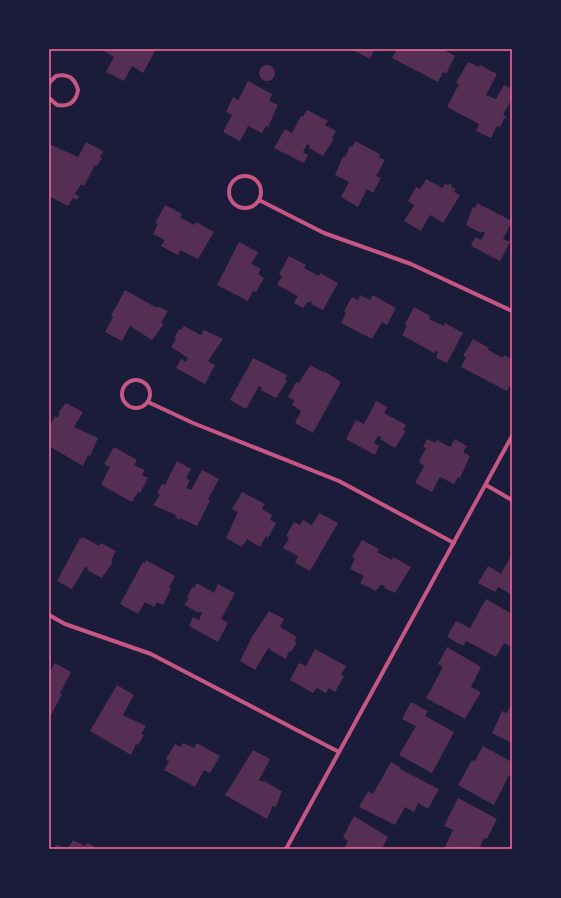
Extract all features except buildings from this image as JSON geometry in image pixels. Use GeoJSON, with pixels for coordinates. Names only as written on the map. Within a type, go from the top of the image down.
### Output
{"type":"FeatureCollection","features":[{"type":"Feature","properties":{"kind":"street"},"geometry":{"type":"LineString","coordinates":[[49,83],[56,76],[68,76],[73,79],[78,90],[74,101],[69,104],[57,105],[49,98]]}},
{"type":"Feature","properties":{"kind":"street"},"geometry":{"type":"LineString","coordinates":[[241,177],[253,179],[260,188],[259,200],[250,207],[238,206],[230,197],[232,185],[241,177]]}},
{"type":"Feature","properties":{"kind":"street"},"geometry":{"type":"LineString","coordinates":[[259,200],[324,233],[411,264],[512,311]]}},
{"type":"Feature","properties":{"kind":"street"},"geometry":{"type":"LineString","coordinates":[[133,380],[144,382],[150,392],[148,402],[138,408],[128,406],[121,397],[124,386],[133,380]]}},
{"type":"Feature","properties":{"kind":"street"},"geometry":{"type":"LineString","coordinates":[[148,402],[193,423],[339,481],[454,543]]}},
{"type":"Feature","properties":{"kind":"street"},"geometry":{"type":"LineString","coordinates":[[286,849],[512,436]]}},
{"type":"Feature","properties":{"kind":"street"},"geometry":{"type":"LineString","coordinates":[[486,485],[512,500]]}},
{"type":"Feature","properties":{"kind":"street"},"geometry":{"type":"LineString","coordinates":[[49,615],[65,624],[151,654],[339,752]]}}]}
